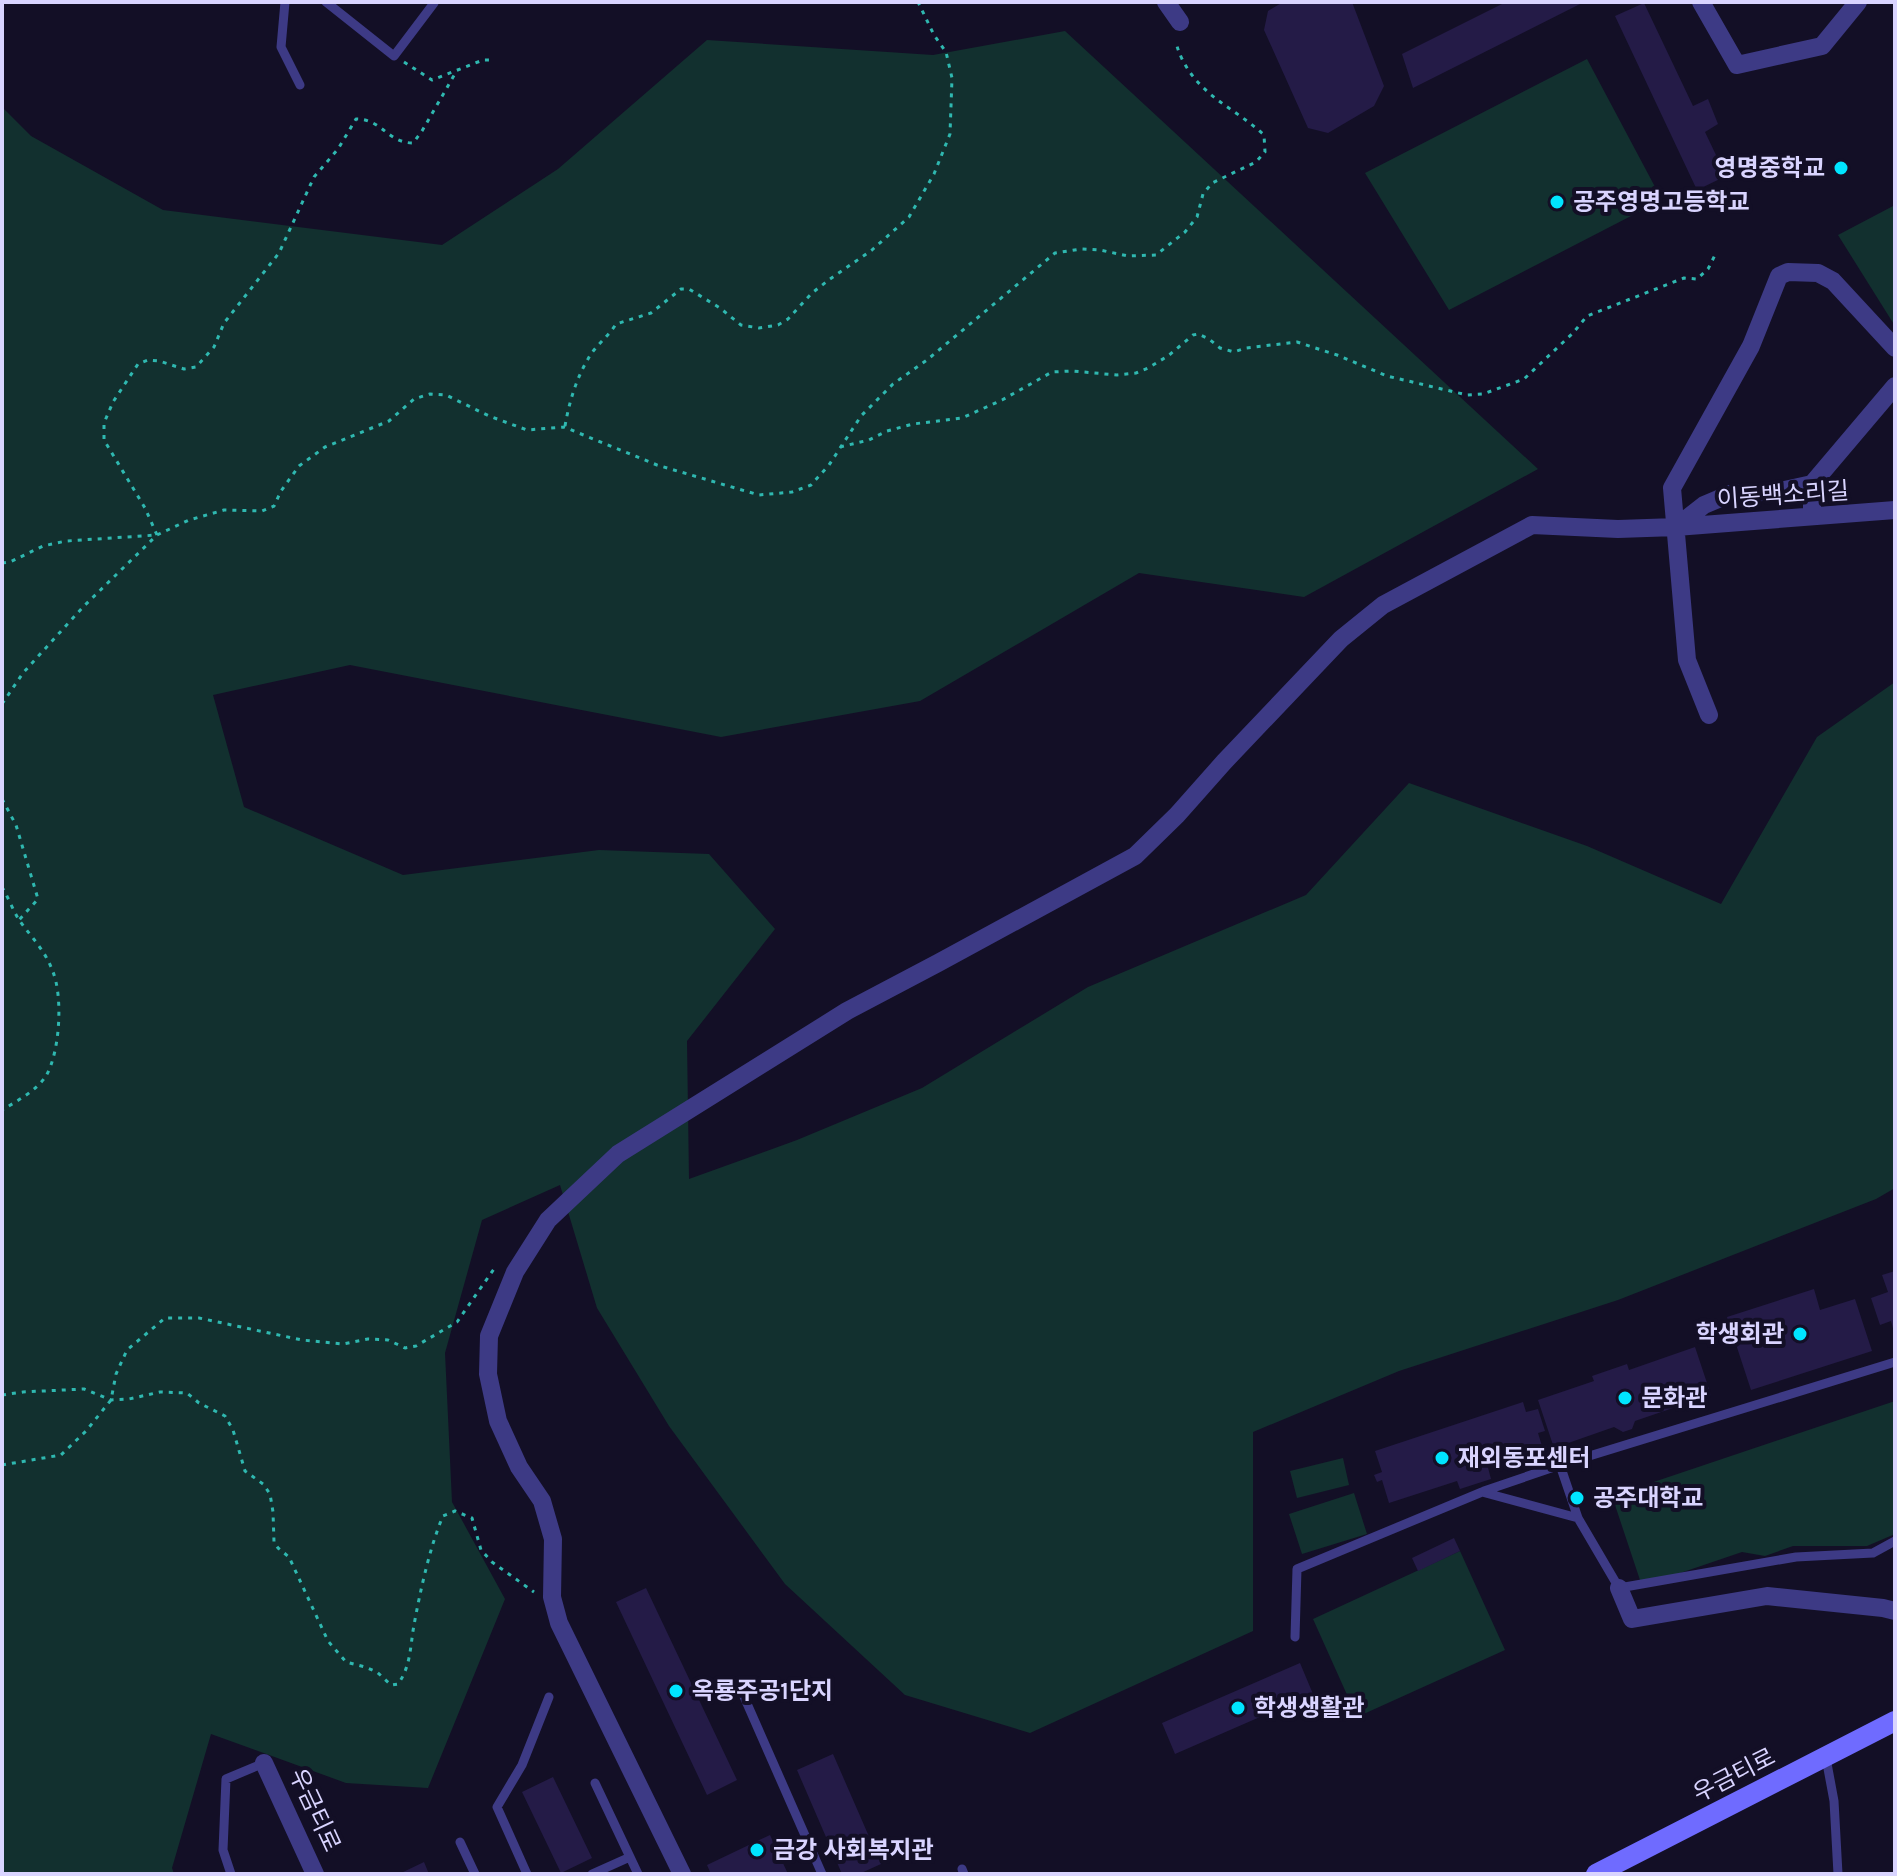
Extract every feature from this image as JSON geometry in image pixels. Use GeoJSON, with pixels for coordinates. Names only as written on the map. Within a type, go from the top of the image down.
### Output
{"type":"FeatureCollection","features":[{"type":"Feature","properties":{"kind":"main road","name":"우금티로"},"geometry":{"type":"LineString","coordinates":[[1596,1874],[1895,1721]]}},
{"type":"Feature","properties":{"kind":"street"},"geometry":{"type":"LineString","coordinates":[[1166,2],[1180,22]]}},
{"type":"Feature","properties":{"kind":"street"},"geometry":{"type":"LineString","coordinates":[[1701,2],[1737,65],[1822,46],[1858,2]]}},
{"type":"Feature","properties":{"kind":"street"},"geometry":{"type":"LineString","coordinates":[[1709,715],[1687,660],[1672,488],[1751,346],[1779,276],[1788,272],[1818,273],[1833,281],[1895,348]]}},
{"type":"Feature","properties":{"kind":"street"},"geometry":{"type":"LineString","coordinates":[[1676,527],[1704,505],[1730,494],[1780,491],[1812,484],[1895,386]]}},
{"type":"Feature","properties":{"kind":"street"},"geometry":{"type":"LineString","coordinates":[[1812,484],[1812,516]]}},
{"type":"Feature","properties":{"kind":"street","name":"이동백소리길"},"geometry":{"type":"LineString","coordinates":[[682,1874],[559,1623],[552,1597],[553,1539],[542,1501],[519,1467],[498,1421],[488,1374],[489,1336],[515,1272],[548,1220],[618,1154],[847,1011],[1135,856],[1341,639],[1383,605],[1532,525],[1618,529],[1676,527],[1895,510]]}},
{"type":"Feature","properties":{"kind":"street"},"geometry":{"type":"LineString","coordinates":[[1619,1588],[1632,1619],[1767,1596],[1895,1611]]}},
{"type":"Feature","properties":{"kind":"street","name":"우금티로"},"geometry":{"type":"LineString","coordinates":[[264,1763],[315,1874]]}},
{"type":"Feature","properties":{"kind":"lane"},"geometry":{"type":"LineString","coordinates":[[285,2],[281,47],[300,85]]}},
{"type":"Feature","properties":{"kind":"lane"},"geometry":{"type":"LineString","coordinates":[[326,2],[394,56],[434,3]]}},
{"type":"Feature","properties":{"kind":"lane"},"geometry":{"type":"LineString","coordinates":[[1295,1637],[1297,1569],[1482,1492],[1560,1465],[1895,1362]]}},
{"type":"Feature","properties":{"kind":"lane"},"geometry":{"type":"LineString","coordinates":[[1560,1465],[1578,1518],[1619,1588],[1796,1557],[1873,1553],[1895,1541]]}},
{"type":"Feature","properties":{"kind":"lane"},"geometry":{"type":"LineString","coordinates":[[1482,1492],[1578,1518]]}},
{"type":"Feature","properties":{"kind":"lane"},"geometry":{"type":"LineString","coordinates":[[738,1683],[822,1874]]}},
{"type":"Feature","properties":{"kind":"lane"},"geometry":{"type":"LineString","coordinates":[[527,1874],[497,1807],[522,1765],[549,1697]]}},
{"type":"Feature","properties":{"kind":"lane"},"geometry":{"type":"LineString","coordinates":[[1825,1757],[1834,1801],[1838,1874]]}},
{"type":"Feature","properties":{"kind":"lane","name":"우금티로"},"geometry":{"type":"LineString","coordinates":[[231,1874],[223,1850],[226,1779],[264,1763]]}},
{"type":"Feature","properties":{"kind":"lane"},"geometry":{"type":"LineString","coordinates":[[595,1783],[638,1874]]}},
{"type":"Feature","properties":{"kind":"lane"},"geometry":{"type":"LineString","coordinates":[[460,1842],[475,1874]]}},
{"type":"Feature","properties":{"kind":"lane"},"geometry":{"type":"LineString","coordinates":[[592,1874],[630,1857]]}},
{"type":"Feature","properties":{"kind":"path"},"geometry":{"type":"LineString","coordinates":[[564,427],[569,403],[589,357],[616,324],[651,313],[681,289],[689,289],[741,325],[759,328],[778,325],[788,319],[812,293],[872,250],[909,217],[934,174],[950,134],[951,120],[952,78],[946,52],[918,2]]}},
{"type":"Feature","properties":{"kind":"path"},"geometry":{"type":"LineString","coordinates":[[2,704],[23,673],[83,607],[157,535],[189,520],[224,510],[262,511],[274,506],[299,466],[325,447],[389,421],[414,399],[430,394],[446,395],[527,430],[564,427],[657,465],[759,495],[792,492],[811,485],[829,465],[861,416],[893,384],[927,360],[1055,253],[1081,249],[1128,256],[1156,255],[1185,232],[1197,217],[1203,194],[1212,183],[1256,162],[1265,152],[1264,135],[1205,91],[1190,74],[1176,46],[1180,22]]}},
{"type":"Feature","properties":{"kind":"path"},"geometry":{"type":"LineString","coordinates":[[394,56],[432,80],[483,60],[493,60]]}},
{"type":"Feature","properties":{"kind":"path"},"geometry":{"type":"LineString","coordinates":[[157,535],[145,508],[104,440],[104,423],[113,402],[138,364],[148,360],[184,369],[196,367],[214,347],[224,323],[279,253],[314,177],[338,149],[356,119],[368,119],[402,143],[413,143],[456,72]]}},
{"type":"Feature","properties":{"kind":"path"},"geometry":{"type":"LineString","coordinates":[[840,447],[913,424],[962,418],[1052,372],[1136,373],[1158,362],[1198,334],[1226,351],[1234,352],[1297,342],[1387,376],[1467,395],[1483,394],[1524,379],[1587,316],[1684,278],[1697,279],[1708,269],[1715,255]]}},
{"type":"Feature","properties":{"kind":"path"},"geometry":{"type":"LineString","coordinates":[[2,563],[43,546],[66,541],[157,535]]}},
{"type":"Feature","properties":{"kind":"path"},"geometry":{"type":"LineString","coordinates":[[2,799],[16,825],[38,899],[19,920]]}},
{"type":"Feature","properties":{"kind":"path"},"geometry":{"type":"LineString","coordinates":[[2,887],[19,920],[38,942],[54,973],[58,999],[58,1033],[45,1077],[29,1094],[2,1110]]}},
{"type":"Feature","properties":{"kind":"path"},"geometry":{"type":"LineString","coordinates":[[2,1465],[61,1455],[111,1400],[116,1374],[127,1350],[165,1318],[199,1318],[302,1340],[343,1344],[368,1339],[388,1340],[405,1348],[416,1346],[457,1322],[501,1259]]}},
{"type":"Feature","properties":{"kind":"path"},"geometry":{"type":"LineString","coordinates":[[2,1395],[84,1389],[111,1400],[160,1392],[187,1393],[225,1416],[233,1430],[245,1471],[263,1484],[270,1494],[274,1542],[295,1567],[328,1641],[346,1662],[377,1672],[391,1685],[398,1684],[408,1666],[421,1594],[443,1516],[455,1511],[472,1518],[481,1550],[492,1562],[540,1596],[552,1597]]}},
{"type":"Feature","properties":{"kind":"green space"},"geometry":{"type":"Polygon","coordinates":[[[1065,31],[1538,469],[1304,597],[1139,573],[920,701],[721,737],[350,665],[213,695],[244,807],[403,875],[599,850],[709,854],[775,929],[687,1041],[689,1179],[797,1140],[922,1088],[1088,987],[1306,895],[1409,783],[1587,846],[1721,904],[1817,737],[1895,682],[1895,1188],[1876,1199],[1618,1300],[1399,1371],[1253,1432],[1253,1631],[1030,1733],[905,1695],[785,1584],[669,1426],[597,1308],[560,1185],[482,1220],[445,1353],[452,1502],[505,1599],[428,1788],[346,1783],[211,1734],[172,1868],[174,1874],[2,1874],[2,107],[31,136],[163,210],[442,245],[558,169],[707,40],[933,55],[1065,31]]]}},
{"type":"Feature","properties":{"kind":"green space"},"geometry":{"type":"Polygon","coordinates":[[[1587,59],[1662,200],[1449,310],[1365,173],[1587,59]]]}},
{"type":"Feature","properties":{"kind":"green space"},"geometry":{"type":"Polygon","coordinates":[[[1895,205],[1895,326],[1838,235],[1895,205]]]}},
{"type":"Feature","properties":{"kind":"green space"},"geometry":{"type":"Polygon","coordinates":[[[1895,1401],[1895,1534],[1867,1546],[1793,1546],[1765,1556],[1742,1552],[1642,1586],[1612,1496],[1895,1401]]]}},
{"type":"Feature","properties":{"kind":"green space"},"geometry":{"type":"Polygon","coordinates":[[[1343,1458],[1349,1485],[1297,1498],[1290,1471],[1343,1458]]]}},
{"type":"Feature","properties":{"kind":"green space"},"geometry":{"type":"Polygon","coordinates":[[[1354,1493],[1367,1534],[1302,1554],[1289,1514],[1354,1493]]]}},
{"type":"Feature","properties":{"kind":"green space"},"geometry":{"type":"Polygon","coordinates":[[[1460,1551],[1505,1650],[1357,1717],[1313,1619],[1460,1551]]]}},
{"type":"Feature","properties":{"kind":"building"},"geometry":{"type":"Polygon","coordinates":[[[1283,2],[1352,2],[1384,86],[1374,106],[1328,133],[1308,128],[1264,30],[1268,11],[1283,2]]]}},
{"type":"Feature","properties":{"kind":"building"},"geometry":{"type":"Polygon","coordinates":[[[1506,2],[1584,2],[1413,88],[1402,54],[1506,2]]]}},
{"type":"Feature","properties":{"kind":"building"},"geometry":{"type":"Polygon","coordinates":[[[1644,3],[1693,106],[1708,99],[1718,124],[1705,132],[1726,176],[1697,190],[1615,16],[1644,3]]]}},
{"type":"Feature","properties":{"kind":"building"},"geometry":{"type":"Polygon","coordinates":[[[1895,1271],[1894,1332],[1891,1321],[1880,1325],[1871,1298],[1888,1292],[1882,1275],[1895,1271]]]}},
{"type":"Feature","properties":{"kind":"building","name":"학생회관"},"geometry":{"type":"Polygon","coordinates":[[[1814,1289],[1820,1310],[1855,1299],[1872,1351],[1751,1390],[1727,1317],[1814,1289]]]}},
{"type":"Feature","properties":{"kind":"building","name":"문화관"},"geometry":{"type":"Polygon","coordinates":[[[1695,1347],[1711,1395],[1635,1421],[1632,1429],[1623,1432],[1614,1427],[1554,1448],[1538,1400],[1594,1381],[1592,1376],[1627,1364],[1629,1370],[1695,1347]]]}},
{"type":"Feature","properties":{"kind":"building","name":"재외동포센터"},"geometry":{"type":"Polygon","coordinates":[[[1523,1402],[1526,1412],[1538,1409],[1545,1431],[1538,1433],[1542,1446],[1487,1464],[1491,1479],[1460,1489],[1457,1481],[1389,1503],[1382,1480],[1377,1482],[1374,1475],[1382,1472],[1375,1451],[1523,1402]]]}},
{"type":"Feature","properties":{"kind":"building"},"geometry":{"type":"Polygon","coordinates":[[[1454,1538],[1460,1551],[1418,1571],[1412,1558],[1454,1538]]]}},
{"type":"Feature","properties":{"kind":"building","name":"옥룡주공1단지"},"geometry":{"type":"Polygon","coordinates":[[[646,1588],[737,1780],[707,1795],[616,1602],[646,1588]]]}},
{"type":"Feature","properties":{"kind":"building","name":"학생생활관"},"geometry":{"type":"Polygon","coordinates":[[[1300,1663],[1313,1694],[1175,1754],[1162,1723],[1300,1663]]]}},
{"type":"Feature","properties":{"kind":"building"},"geometry":{"type":"Polygon","coordinates":[[[833,1754],[881,1864],[859,1874],[842,1874],[797,1770],[833,1754]]]}},
{"type":"Feature","properties":{"kind":"building"},"geometry":{"type":"Polygon","coordinates":[[[553,1777],[592,1858],[561,1873],[522,1792],[553,1777]]]}},
{"type":"Feature","properties":{"kind":"building","name":"금강 사회복지관"},"geometry":{"type":"Polygon","coordinates":[[[770,1835],[788,1874],[711,1874],[707,1865],[770,1835]]]}},
{"type":"Feature","properties":{"kind":"building"},"geometry":{"type":"Polygon","coordinates":[[[424,1862],[429,1874],[399,1874],[424,1862]]]}},
{"type":"Feature","properties":{"kind":"place","name":"영명중학교"},"geometry":{"type":"Point","coordinates":[1841,168]}},
{"type":"Feature","properties":{"kind":"place","name":"공주영명고등학교"},"geometry":{"type":"Point","coordinates":[1557,202]}},
{"type":"Feature","properties":{"kind":"place","name":"학생회관"},"geometry":{"type":"Point","coordinates":[1800,1334]}},
{"type":"Feature","properties":{"kind":"place","name":"문화관"},"geometry":{"type":"Point","coordinates":[1625,1398]}},
{"type":"Feature","properties":{"kind":"place","name":"재외동포센터"},"geometry":{"type":"Point","coordinates":[1442,1458]}},
{"type":"Feature","properties":{"kind":"place","name":"공주대학교"},"geometry":{"type":"Point","coordinates":[1577,1498]}},
{"type":"Feature","properties":{"kind":"place","name":"옥룡주공1단지"},"geometry":{"type":"Point","coordinates":[676,1691]}},
{"type":"Feature","properties":{"kind":"place","name":"학생생활관"},"geometry":{"type":"Point","coordinates":[1238,1708]}},
{"type":"Feature","properties":{"kind":"place","name":"금강 사회복지관"},"geometry":{"type":"Point","coordinates":[757,1850]}}]}
